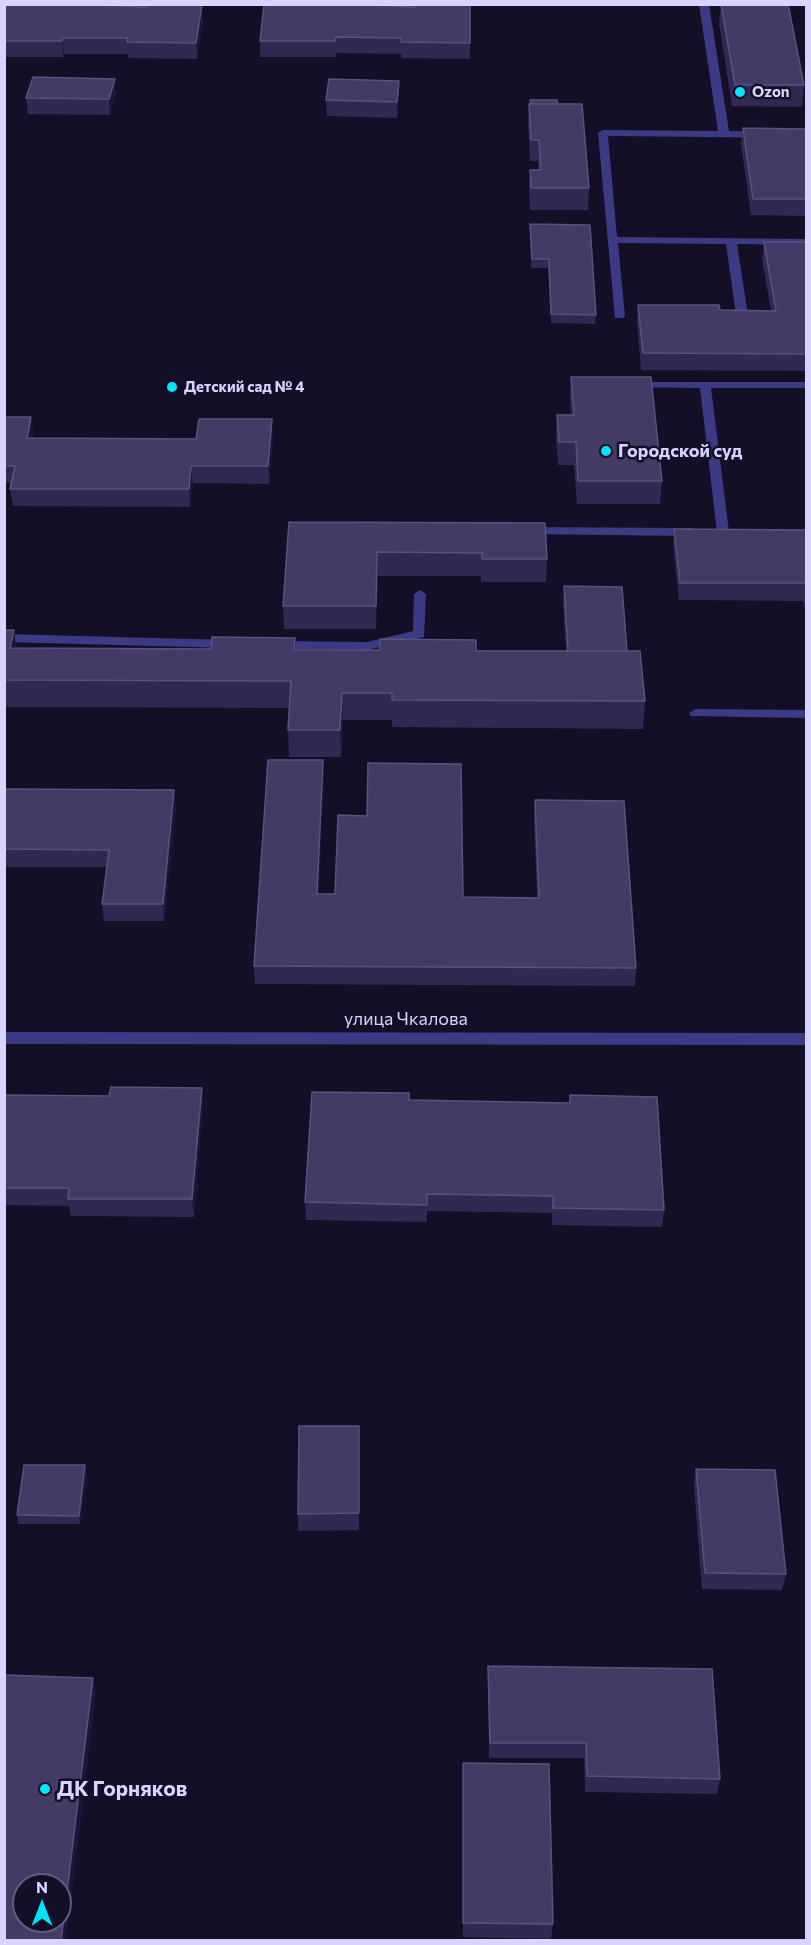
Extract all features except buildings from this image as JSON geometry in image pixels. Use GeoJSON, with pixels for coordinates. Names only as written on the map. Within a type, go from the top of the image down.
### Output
{"type":"FeatureCollection","features":[{"type":"Feature","properties":{"kind":"street"},"geometry":{"type":"LineString","coordinates":[[704,4],[724,134]]}},
{"type":"Feature","properties":{"kind":"street"},"geometry":{"type":"LineString","coordinates":[[619,316],[603,133],[807,135]]}},
{"type":"Feature","properties":{"kind":"street"},"geometry":{"type":"LineString","coordinates":[[613,240],[807,242]]}},
{"type":"Feature","properties":{"kind":"street"},"geometry":{"type":"LineString","coordinates":[[731,242],[742,315]]}},
{"type":"Feature","properties":{"kind":"street"},"geometry":{"type":"LineString","coordinates":[[615,385],[807,385]]}},
{"type":"Feature","properties":{"kind":"street"},"geometry":{"type":"LineString","coordinates":[[508,531],[729,532],[705,385]]}},
{"type":"Feature","properties":{"kind":"street"},"geometry":{"type":"LineString","coordinates":[[4,638],[367,646],[419,634],[420,594]]}},
{"type":"Feature","properties":{"kind":"street"},"geometry":{"type":"LineString","coordinates":[[696,713],[807,714]]}},
{"type":"Feature","properties":{"kind":"street","name":"улица Чкалова"},"geometry":{"type":"LineString","coordinates":[[4,1038],[807,1039]]}},
{"type":"Feature","properties":{"kind":"place","name":"Ozon"},"geometry":{"type":"Point","coordinates":[740,92]}},
{"type":"Feature","properties":{"kind":"place","name":"Детский сад № 4"},"geometry":{"type":"Point","coordinates":[172,387]}},
{"type":"Feature","properties":{"kind":"place","name":"Городской суд"},"geometry":{"type":"Point","coordinates":[606,451]}},
{"type":"Feature","properties":{"kind":"place","name":"ДК Горняков"},"geometry":{"type":"Point","coordinates":[45,1789]}}]}
